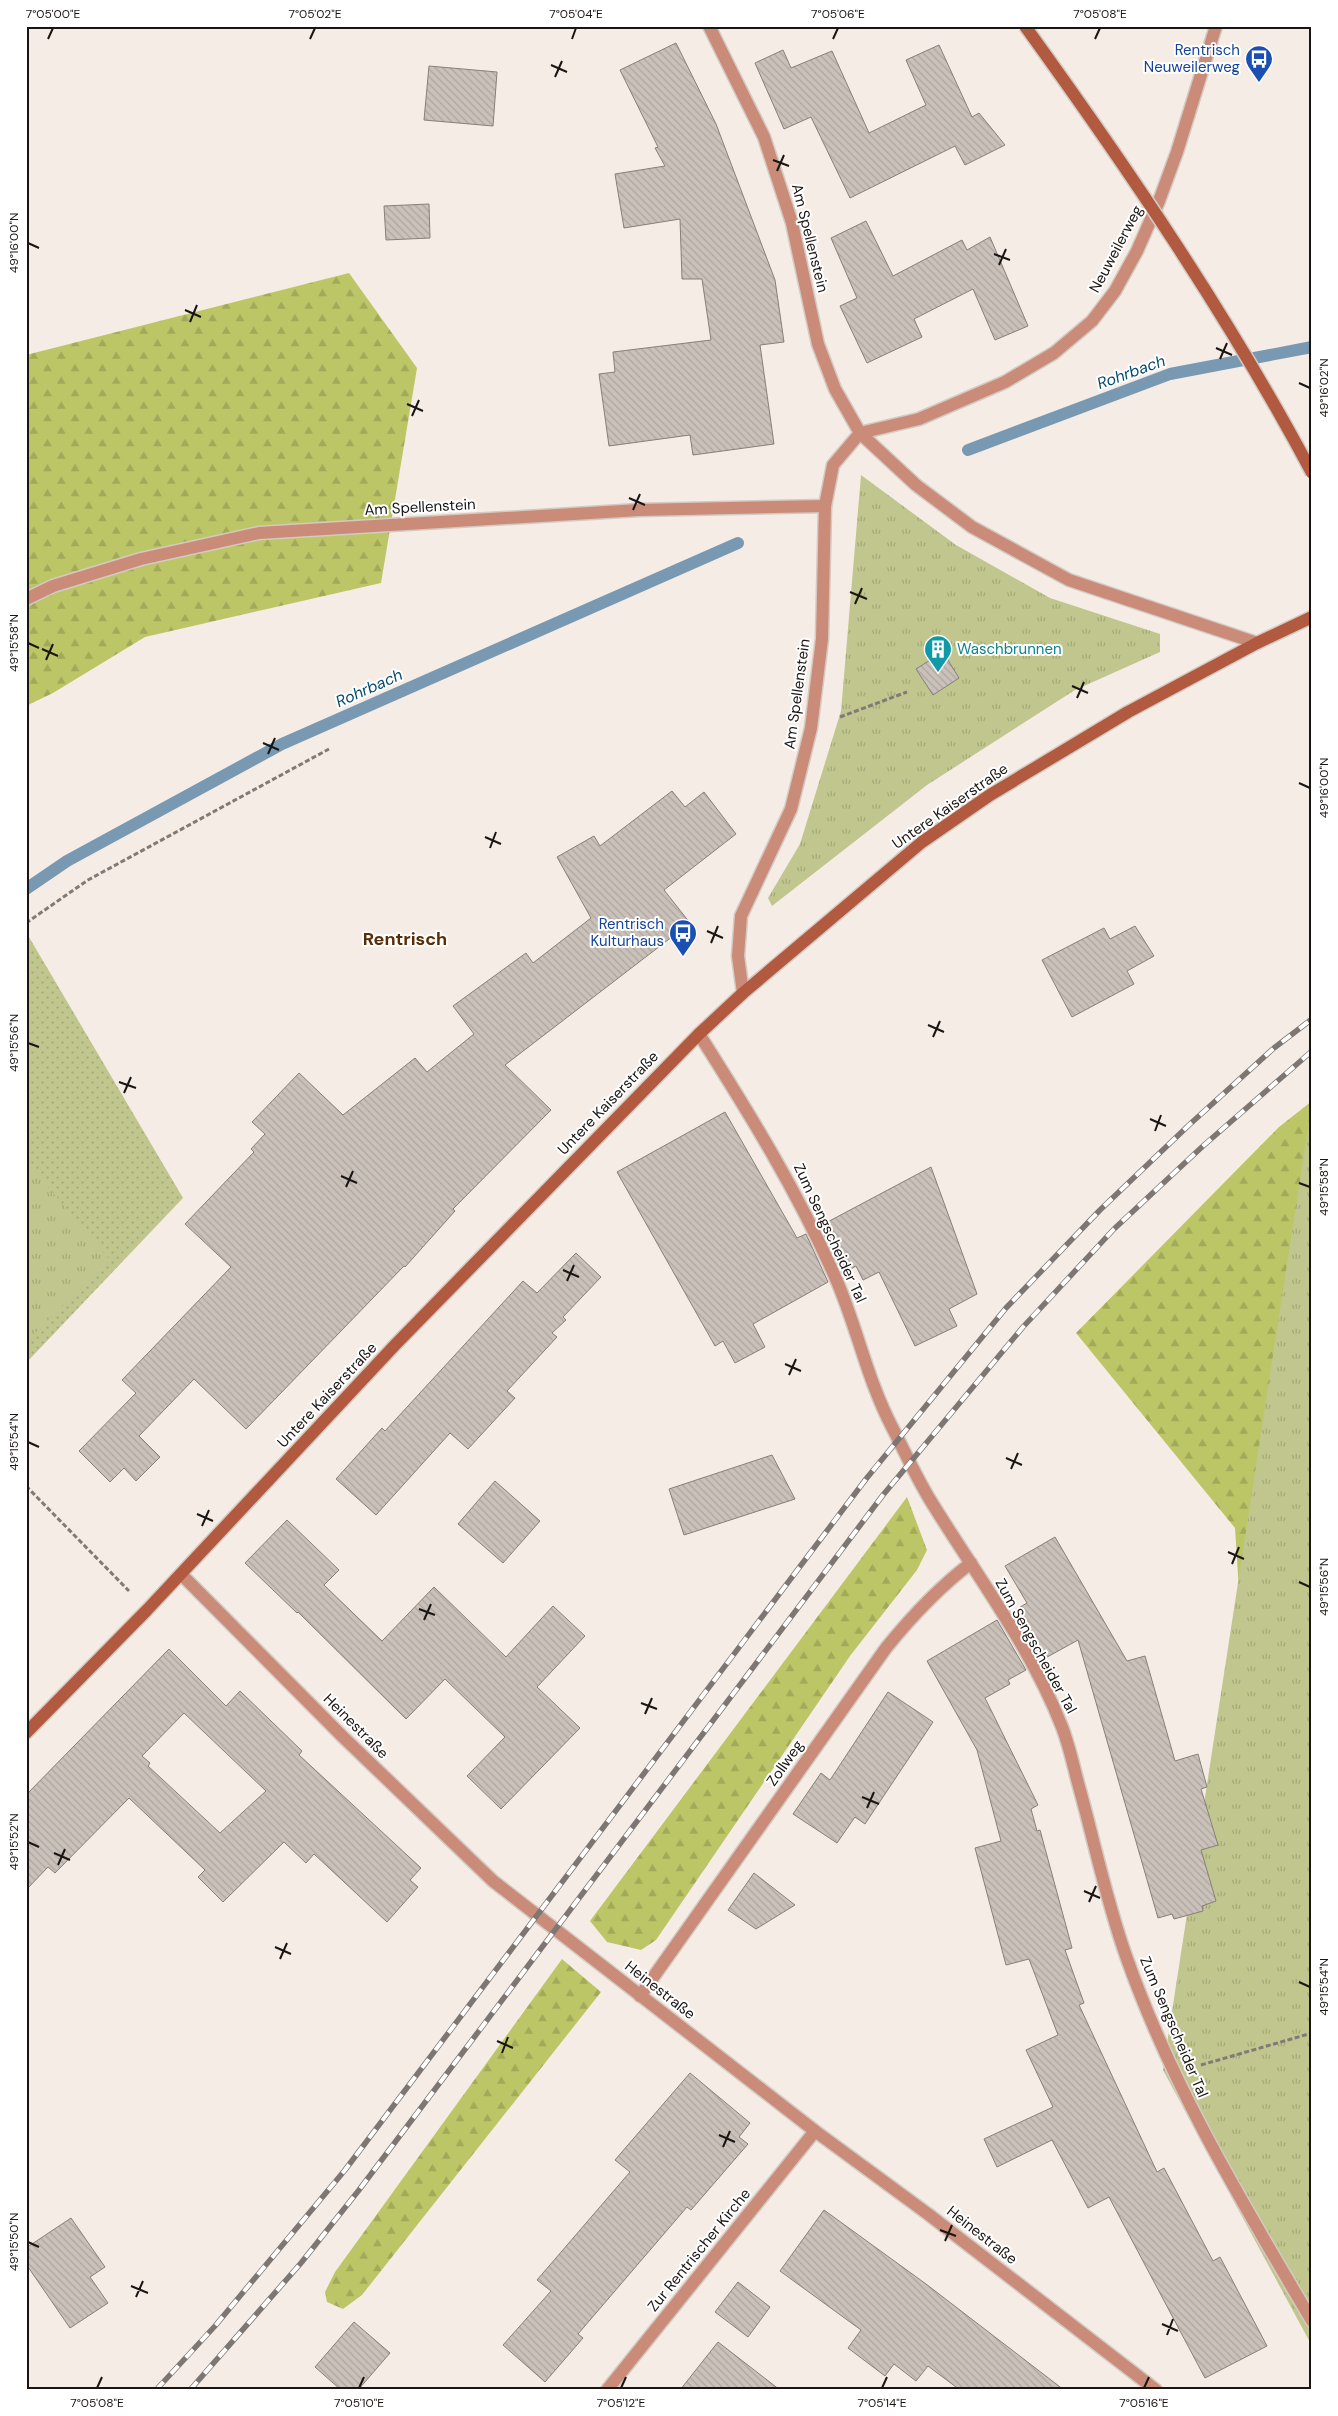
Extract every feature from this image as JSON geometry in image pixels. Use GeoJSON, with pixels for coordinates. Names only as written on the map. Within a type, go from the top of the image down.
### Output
{"type":"FeatureCollection","features":[{"type":"Feature","properties":{"kind":"main road"},"geometry":{"type":"LineString","coordinates":[[1025,26],[1109,142],[1167,231],[1227,325],[1312,473]]}},
{"type":"Feature","properties":{"kind":"main road","name":"Untere Kaiserstraße"},"geometry":{"type":"LineString","coordinates":[[26,1733],[147,1610],[396,1345],[699,1034],[743,993],[922,842],[990,795],[1128,712],[1257,643],[1312,617]]}},
{"type":"Feature","properties":{"kind":"street","name":"Am Spellenstein"},"geometry":{"type":"LineString","coordinates":[[709,26],[764,137],[792,223],[818,344],[835,389],[860,433],[916,485],[972,527],[1069,580],[1257,643]]}},
{"type":"Feature","properties":{"kind":"street","name":"Neuweilerweg"},"geometry":{"type":"LineString","coordinates":[[860,433],[920,419],[1005,382],[1054,353],[1092,321],[1115,291],[1137,251],[1159,201],[1177,152],[1216,26]]}},
{"type":"Feature","properties":{"kind":"street","name":"Am Spellenstein"},"geometry":{"type":"LineString","coordinates":[[743,993],[738,956],[741,916],[791,809],[811,728],[822,639],[825,506],[834,466],[860,433]]}},
{"type":"Feature","properties":{"kind":"street","name":"Am Spellenstein"},"geometry":{"type":"LineString","coordinates":[[26,599],[53,586],[140,559],[259,533],[639,510],[825,506]]}},
{"type":"Feature","properties":{"kind":"street","name":"Zum Sengscheider Tal"},"geometry":{"type":"LineString","coordinates":[[699,1034],[768,1144],[809,1220],[840,1289],[852,1320],[866,1369],[888,1421],[930,1500],[1009,1624],[1045,1689],[1063,1729],[1125,1953],[1174,2073],[1207,2141],[1312,2321]]}},
{"type":"Feature","properties":{"kind":"street","name":"Zollweg"},"geometry":{"type":"LineString","coordinates":[[640,1996],[886,1648],[917,1610],[946,1582],[971,1563]]}},
{"type":"Feature","properties":{"kind":"street","name":"Heinestraße"},"geometry":{"type":"LineString","coordinates":[[181,1574],[342,1736],[493,1881],[640,1996],[928,2214],[1156,2390]]}},
{"type":"Feature","properties":{"kind":"street","name":"Zur Rentrischer Kirche"},"geometry":{"type":"LineString","coordinates":[[607,2390],[816,2131]]}},
{"type":"Feature","properties":{"kind":"path"},"geometry":{"type":"LineString","coordinates":[[811,728],[906,692]]}},
{"type":"Feature","properties":{"kind":"path"},"geometry":{"type":"LineString","coordinates":[[26,923],[88,880],[329,749]]}},
{"type":"Feature","properties":{"kind":"path"},"geometry":{"type":"LineString","coordinates":[[26,1486],[147,1610]]}},
{"type":"Feature","properties":{"kind":"path"},"geometry":{"type":"LineString","coordinates":[[1174,2073],[1312,2033]]}},
{"type":"Feature","properties":{"kind":"green space"},"geometry":{"type":"Polygon","coordinates":[[[349,273],[417,368],[381,583],[145,637],[53,693],[26,706],[26,355],[349,273]]]}},
{"type":"Feature","properties":{"kind":"green space","name":"Waschbrunnen"},"geometry":{"type":"Polygon","coordinates":[[[861,475],[956,545],[1050,598],[1160,634],[1160,652],[1075,690],[927,785],[772,906],[768,898],[800,844],[841,711],[861,475]]]}},
{"type":"Feature","properties":{"kind":"green space"},"geometry":{"type":"Polygon","coordinates":[[[26,932],[183,1198],[26,1363],[26,932]]]}},
{"type":"Feature","properties":{"kind":"green space"},"geometry":{"type":"Polygon","coordinates":[[[1312,1101],[1312,1949],[1242,1638],[1235,1528],[1076,1333],[1279,1127],[1312,1101]]]}},
{"type":"Feature","properties":{"kind":"green space"},"geometry":{"type":"Polygon","coordinates":[[[1312,1102],[1312,2346],[1163,2070],[1312,1102]]]}},
{"type":"Feature","properties":{"kind":"green space"},"geometry":{"type":"Polygon","coordinates":[[[26,1161],[109,1259],[26,1342],[26,1161]]]}},
{"type":"Feature","properties":{"kind":"green space"},"geometry":{"type":"Polygon","coordinates":[[[907,1497],[927,1550],[917,1570],[850,1656],[656,1940],[641,1950],[607,1942],[590,1921],[907,1497]]]}},
{"type":"Feature","properties":{"kind":"green space"},"geometry":{"type":"Polygon","coordinates":[[[562,1959],[601,1992],[362,2295],[343,2309],[327,2302],[325,2292],[335,2272],[562,1959]]]}},
{"type":"Feature","properties":{"kind":"building"},"geometry":{"type":"Polygon","coordinates":[[[676,43],[716,124],[775,280],[784,342],[760,345],[774,444],[693,455],[690,435],[609,446],[599,374],[615,372],[613,352],[711,340],[702,279],[682,279],[680,219],[624,228],[615,174],[665,166],[655,148],[658,147],[620,70],[676,43]]]}},
{"type":"Feature","properties":{"kind":"building"},"geometry":{"type":"Polygon","coordinates":[[[939,45],[972,117],[979,113],[1005,145],[965,165],[955,146],[850,198],[811,117],[784,129],[755,63],[783,50],[791,68],[832,51],[869,133],[926,105],[906,60],[939,45]]]}},
{"type":"Feature","properties":{"kind":"building"},"geometry":{"type":"Polygon","coordinates":[[[429,66],[497,72],[493,126],[424,120],[429,66]]]}},
{"type":"Feature","properties":{"kind":"building"},"geometry":{"type":"Polygon","coordinates":[[[429,204],[430,238],[386,240],[384,206],[429,204]]]}},
{"type":"Feature","properties":{"kind":"building"},"geometry":{"type":"Polygon","coordinates":[[[866,221],[893,276],[962,240],[967,250],[990,237],[1028,326],[995,340],[973,289],[914,319],[922,337],[867,363],[840,306],[857,298],[831,238],[866,221]]]}},
{"type":"Feature","properties":{"kind":"building","name":"Waschbrunnen"},"geometry":{"type":"Polygon","coordinates":[[[943,652],[959,678],[933,695],[916,669],[943,652]]]}},
{"type":"Feature","properties":{"kind":"building"},"geometry":{"type":"Polygon","coordinates":[[[672,791],[685,807],[704,792],[736,834],[664,890],[690,923],[505,1065],[551,1110],[453,1209],[455,1211],[405,1267],[246,1429],[194,1379],[139,1436],[160,1457],[136,1481],[124,1468],[110,1482],[79,1451],[136,1393],[122,1380],[231,1267],[185,1224],[254,1152],[251,1149],[265,1134],[252,1122],[299,1073],[343,1115],[415,1058],[427,1072],[474,1034],[453,1006],[526,953],[533,963],[591,918],[557,857],[594,836],[600,846],[672,791]]]}},
{"type":"Feature","properties":{"kind":"building"},"geometry":{"type":"Polygon","coordinates":[[[1135,926],[1154,956],[1127,971],[1134,984],[1072,1017],[1042,960],[1104,928],[1110,939],[1135,926]]]}},
{"type":"Feature","properties":{"kind":"building"},"geometry":{"type":"Polygon","coordinates":[[[725,1112],[797,1238],[806,1234],[828,1282],[753,1324],[765,1347],[735,1363],[723,1341],[715,1346],[617,1172],[725,1112]]]}},
{"type":"Feature","properties":{"kind":"building"},"geometry":{"type":"Polygon","coordinates":[[[931,1167],[977,1294],[949,1309],[957,1326],[915,1346],[879,1272],[863,1280],[856,1266],[842,1274],[820,1226],[931,1167]]]}},
{"type":"Feature","properties":{"kind":"building"},"geometry":{"type":"Polygon","coordinates":[[[576,1253],[601,1277],[563,1317],[566,1320],[552,1333],[557,1337],[507,1391],[515,1398],[468,1449],[450,1433],[376,1515],[336,1479],[382,1428],[385,1431],[523,1281],[537,1293],[576,1253]]]}},
{"type":"Feature","properties":{"kind":"building"},"geometry":{"type":"Polygon","coordinates":[[[772,1455],[795,1499],[684,1535],[669,1489],[772,1455]]]}},
{"type":"Feature","properties":{"kind":"building"},"geometry":{"type":"Polygon","coordinates":[[[495,1481],[540,1521],[503,1563],[458,1524],[495,1481]]]}},
{"type":"Feature","properties":{"kind":"building"},"geometry":{"type":"Polygon","coordinates":[[[287,1520],[339,1570],[324,1585],[382,1641],[434,1587],[506,1657],[553,1606],[585,1636],[537,1687],[580,1728],[501,1809],[467,1776],[505,1737],[445,1679],[406,1719],[298,1612],[245,1563],[287,1520]]]}},
{"type":"Feature","properties":{"kind":"building"},"geometry":{"type":"Polygon","coordinates":[[[1055,1537],[1127,1661],[1145,1656],[1175,1761],[1198,1754],[1207,1787],[1201,1789],[1218,1845],[1201,1850],[1216,1901],[1202,1906],[1203,1911],[1174,1919],[1172,1914],[1158,1918],[1078,1640],[1040,1661],[1012,1612],[1027,1603],[1005,1566],[1055,1537]]]}},
{"type":"Feature","properties":{"kind":"building"},"geometry":{"type":"Polygon","coordinates":[[[997,1620],[1026,1670],[1008,1680],[1010,1684],[985,1698],[1038,1805],[1031,1809],[1037,1831],[1040,1830],[1072,1948],[1065,1950],[1084,2003],[1079,2005],[1157,2172],[1164,2168],[1213,2261],[1220,2257],[1267,2346],[1205,2378],[1109,2197],[1088,2208],[1052,2140],[997,2167],[984,2139],[1053,2107],[1026,2050],[1058,2035],[1029,1959],[1006,1965],[975,1848],[1001,1841],[977,1750],[927,1661],[997,1620]]]}},
{"type":"Feature","properties":{"kind":"building"},"geometry":{"type":"Polygon","coordinates":[[[169,1649],[226,1706],[240,1691],[302,1751],[299,1755],[421,1868],[410,1880],[418,1887],[387,1922],[314,1854],[306,1863],[284,1842],[223,1902],[198,1877],[205,1870],[129,1798],[55,1873],[48,1867],[26,1890],[26,1795],[169,1649]],[[184,1713],[142,1756],[150,1763],[148,1766],[220,1833],[266,1791],[184,1713]]]}},
{"type":"Feature","properties":{"kind":"building"},"geometry":{"type":"Polygon","coordinates":[[[888,1692],[933,1722],[865,1824],[855,1817],[837,1843],[793,1814],[821,1773],[830,1780],[888,1692]]]}},
{"type":"Feature","properties":{"kind":"building"},"geometry":{"type":"Polygon","coordinates":[[[754,1873],[795,1905],[756,1929],[728,1910],[754,1873]]]}},
{"type":"Feature","properties":{"kind":"building"},"geometry":{"type":"Polygon","coordinates":[[[690,2073],[750,2123],[739,2137],[748,2144],[691,2210],[687,2207],[578,2334],[583,2338],[545,2382],[503,2345],[551,2291],[537,2280],[630,2172],[615,2160],[690,2073]]]}},
{"type":"Feature","properties":{"kind":"building"},"geometry":{"type":"Polygon","coordinates":[[[824,2210],[926,2284],[1064,2390],[960,2390],[928,2366],[916,2381],[894,2364],[885,2376],[848,2348],[861,2330],[780,2271],[824,2210]]]}},
{"type":"Feature","properties":{"kind":"building"},"geometry":{"type":"Polygon","coordinates":[[[71,2218],[105,2267],[90,2277],[108,2303],[70,2328],[26,2264],[26,2248],[71,2218]]]}},
{"type":"Feature","properties":{"kind":"building"},"geometry":{"type":"Polygon","coordinates":[[[738,2282],[770,2307],[748,2337],[715,2312],[738,2282]]]}},
{"type":"Feature","properties":{"kind":"building"},"geometry":{"type":"Polygon","coordinates":[[[354,2322],[390,2353],[358,2390],[341,2390],[315,2367],[354,2322]]]}},
{"type":"Feature","properties":{"kind":"building"},"geometry":{"type":"Polygon","coordinates":[[[718,2342],[780,2390],[680,2390],[718,2342]]]}},
{"type":"Feature","properties":{"kind":"waterway","name":"Rohrbach"},"geometry":{"type":"LineString","coordinates":[[968,450],[1170,374],[1312,347]]}},
{"type":"Feature","properties":{"kind":"waterway","name":"Rohrbach"},"geometry":{"type":"LineString","coordinates":[[26,889],[67,861],[282,744],[738,543]]}},
{"type":"Feature","properties":{"kind":"railway"},"geometry":{"type":"LineString","coordinates":[[156,2390],[215,2326],[345,2170],[866,1479],[1006,1308],[1100,1210],[1189,1125],[1274,1048],[1312,1019]]}},
{"type":"Feature","properties":{"kind":"railway"},"geometry":{"type":"LineString","coordinates":[[190,2390],[301,2263],[359,2190],[883,1495],[1023,1327],[1114,1229],[1203,1146],[1312,1051]]}},
{"type":"Feature","properties":{"kind":"place","name":"Rentrisch Neuweilerweg"},"geometry":{"type":"Point","coordinates":[1259,83]}},
{"type":"Feature","properties":{"kind":"place","name":"Waschbrunnen"},"geometry":{"type":"Point","coordinates":[938,673]}},
{"type":"Feature","properties":{"kind":"place","name":"Rentrisch Kulturhaus"},"geometry":{"type":"Point","coordinates":[683,957]}},
{"type":"Feature","properties":{"kind":"district","name":"Rentrisch"},"geometry":{"type":"Point","coordinates":[405,939]}}]}
